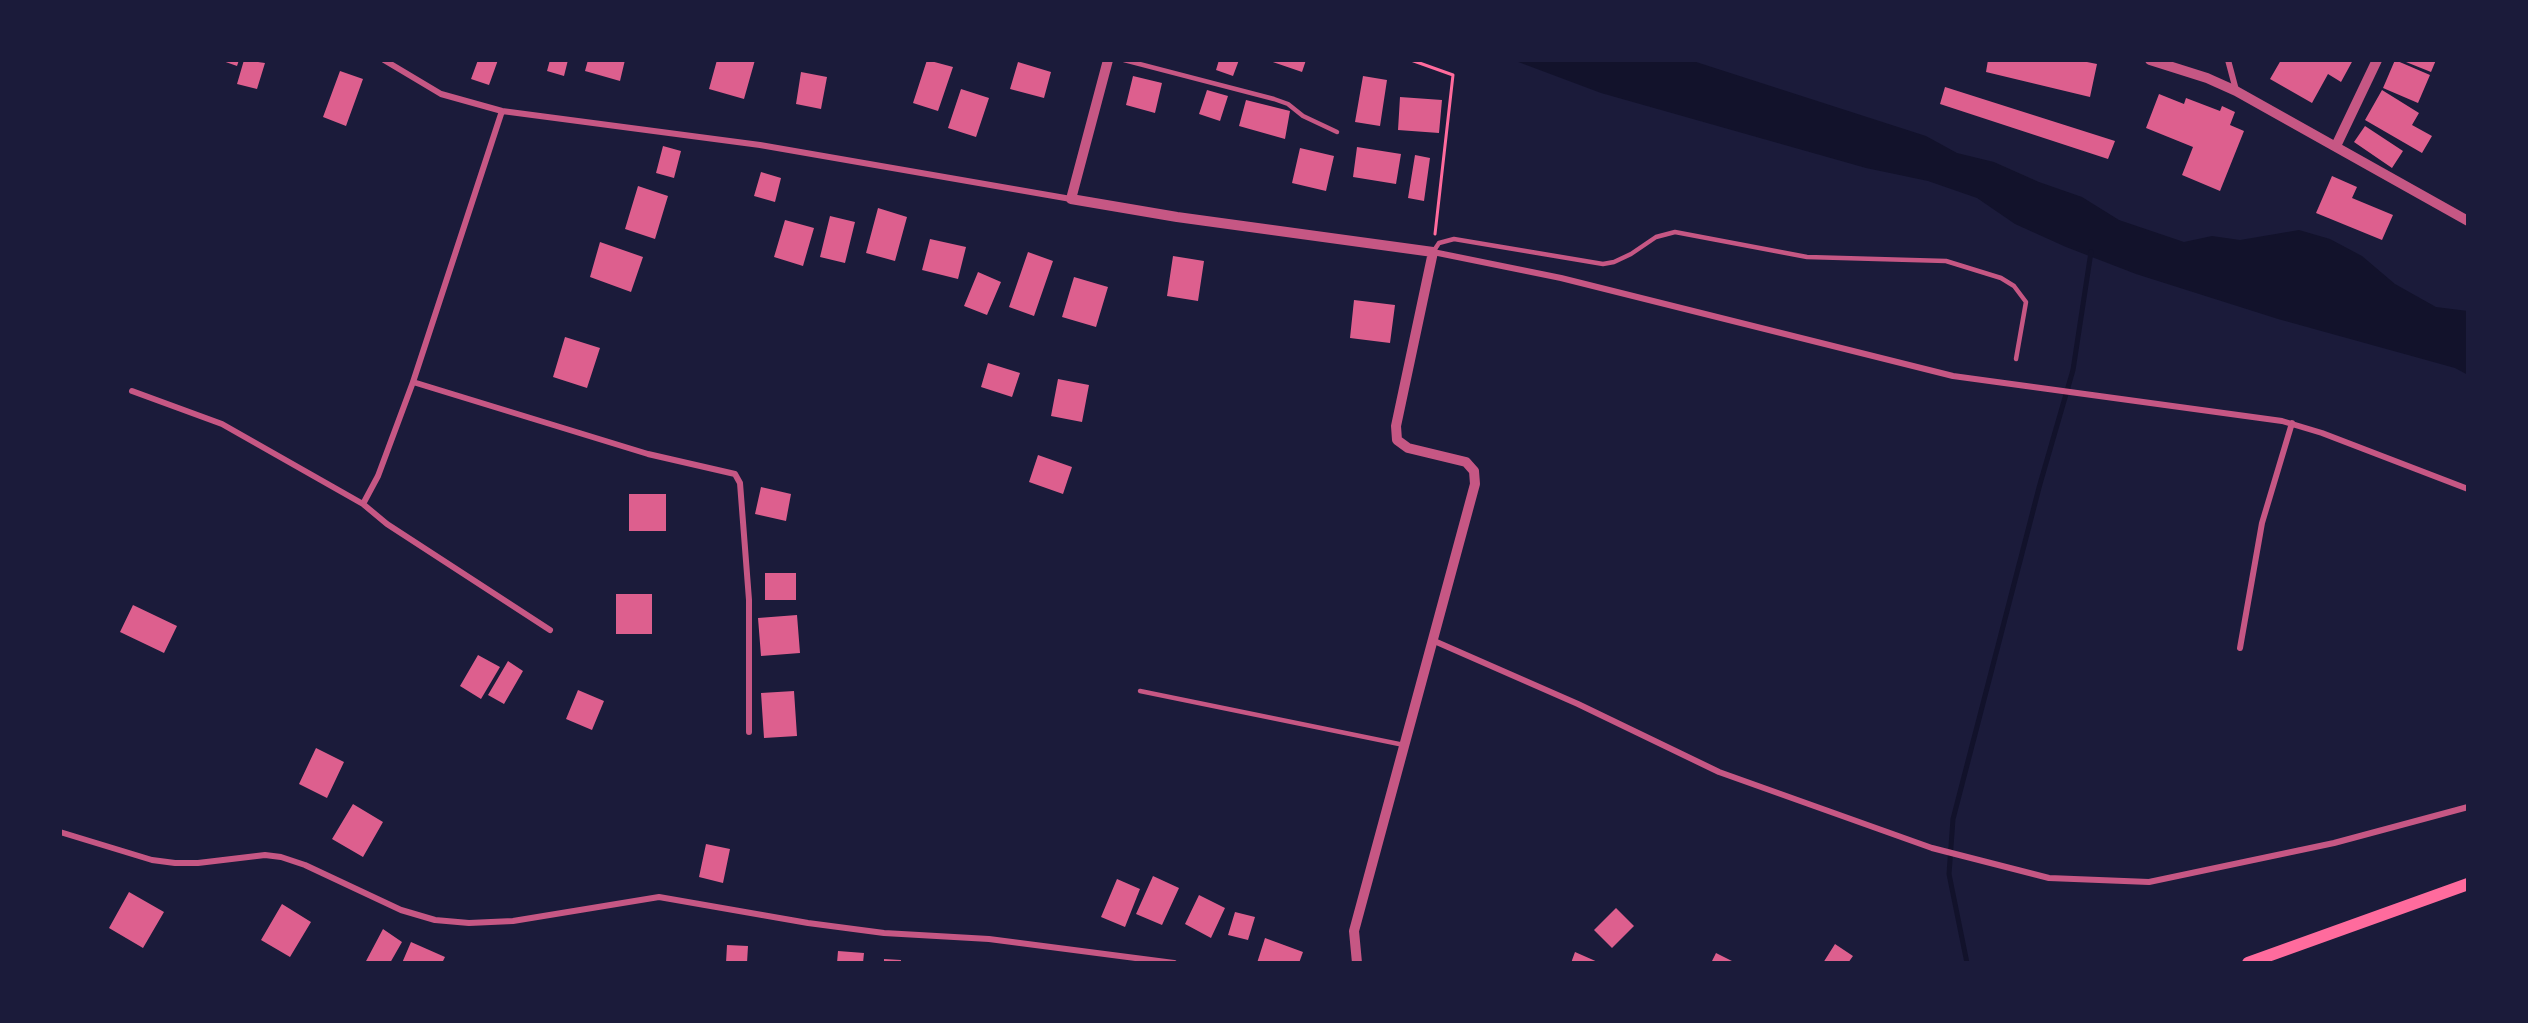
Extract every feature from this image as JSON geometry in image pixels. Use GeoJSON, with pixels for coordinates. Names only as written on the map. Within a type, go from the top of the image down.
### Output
{"type":"FeatureCollection","features":[{"type":"Feature","properties":{"kind":"main road"},"geometry":{"type":"LineString","coordinates":[[2248,963],[2468,884]]}},
{"type":"Feature","properties":{"kind":"street"},"geometry":{"type":"LineString","coordinates":[[384,60],[441,94],[502,111],[760,145],[1071,199],[1433,252],[1561,278],[1953,376],[2292,423],[2468,489]]}},
{"type":"Feature","properties":{"kind":"street"},"geometry":{"type":"LineString","coordinates":[[1071,199],[1108,60]]}},
{"type":"Feature","properties":{"kind":"street"},"geometry":{"type":"LineString","coordinates":[[2150,60],[2236,90],[2468,221]]}},
{"type":"Feature","properties":{"kind":"street"},"geometry":{"type":"LineString","coordinates":[[2228,60],[2236,90]]}},
{"type":"Feature","properties":{"kind":"street"},"geometry":{"type":"LineString","coordinates":[[2336,146],[2377,60]]}},
{"type":"Feature","properties":{"kind":"street"},"geometry":{"type":"LineString","coordinates":[[363,504],[378,476],[412,382],[502,111]]}},
{"type":"Feature","properties":{"kind":"street"},"geometry":{"type":"LineString","coordinates":[[1357,963],[1354,931],[1475,478],[1472,466],[1466,462],[1408,448],[1397,440],[1396,426],[1433,252]]}},
{"type":"Feature","properties":{"kind":"street"},"geometry":{"type":"LineString","coordinates":[[412,382],[648,454],[735,474],[740,483],[749,600],[749,732]]}},
{"type":"Feature","properties":{"kind":"street"},"geometry":{"type":"LineString","coordinates":[[132,391],[222,424],[363,504],[387,524],[550,630]]}},
{"type":"Feature","properties":{"kind":"street"},"geometry":{"type":"LineString","coordinates":[[2240,648],[2262,523],[2292,423]]}},
{"type":"Feature","properties":{"kind":"street"},"geometry":{"type":"LineString","coordinates":[[1432,640],[1578,704],[1719,772],[1932,848],[2049,878],[2149,882],[2334,843],[2468,807]]}},
{"type":"Feature","properties":{"kind":"street"},"geometry":{"type":"LineString","coordinates":[[60,832],[152,860],[175,863],[198,863],[266,855],[281,857],[400,910],[435,920],[469,923],[513,921],[659,897],[873,932],[989,939],[1174,963]]}},
{"type":"Feature","properties":{"kind":"lane"},"geometry":{"type":"LineString","coordinates":[[1124,60],[1274,99],[1288,104],[1303,116],[1337,132]]}},
{"type":"Feature","properties":{"kind":"lane"},"geometry":{"type":"LineString","coordinates":[[1433,252],[1439,243],[1454,239],[1603,264],[1614,262],[1631,254],[1656,237],[1675,231],[1807,256],[1946,261],[2001,278],[2014,286],[2026,302],[2016,359]]}},
{"type":"Feature","properties":{"kind":"lane"},"geometry":{"type":"LineString","coordinates":[[1140,691],[1404,745]]}},
{"type":"Feature","properties":{"kind":"path"},"geometry":{"type":"LineString","coordinates":[[1411,60],[1453,75],[1433,252]]}},
{"type":"Feature","properties":{"kind":"shaded area"},"geometry":{"type":"Polygon","coordinates":[[[1513,60],[1690,60],[1926,136],[1957,153],[1994,162],[2039,182],[2082,197],[2119,220],[2184,242],[2212,236],[2240,240],[2299,230],[2330,239],[2362,256],[2395,284],[2436,307],[2468,311],[2468,375],[2455,368],[2278,319],[2136,274],[2015,224],[1977,198],[1928,181],[1866,168],[1601,93],[1513,60]]]}},
{"type":"Feature","properties":{"kind":"building"},"geometry":{"type":"Polygon","coordinates":[[[220,60],[239,60],[237,66],[220,60]]]}},
{"type":"Feature","properties":{"kind":"building"},"geometry":{"type":"Polygon","coordinates":[[[244,60],[265,63],[257,89],[237,84],[244,60]]]}},
{"type":"Feature","properties":{"kind":"building"},"geometry":{"type":"Polygon","coordinates":[[[478,60],[498,60],[489,85],[471,79],[478,60]]]}},
{"type":"Feature","properties":{"kind":"building"},"geometry":{"type":"Polygon","coordinates":[[[550,60],[568,60],[564,76],[547,71],[550,60]]]}},
{"type":"Feature","properties":{"kind":"building"},"geometry":{"type":"Polygon","coordinates":[[[588,60],[625,60],[620,81],[585,71],[588,60]]]}},
{"type":"Feature","properties":{"kind":"building"},"geometry":{"type":"Polygon","coordinates":[[[717,60],[755,60],[744,99],[709,89],[717,60]]]}},
{"type":"Feature","properties":{"kind":"building"},"geometry":{"type":"Polygon","coordinates":[[[927,60],[953,67],[938,111],[913,103],[927,60]]]}},
{"type":"Feature","properties":{"kind":"building"},"geometry":{"type":"Polygon","coordinates":[[[1219,60],[1239,60],[1233,76],[1216,70],[1219,60]]]}},
{"type":"Feature","properties":{"kind":"building"},"geometry":{"type":"Polygon","coordinates":[[[1267,60],[1306,60],[1302,72],[1267,60]]]}},
{"type":"Feature","properties":{"kind":"building"},"geometry":{"type":"Polygon","coordinates":[[[1988,60],[2077,60],[2097,64],[2090,97],[1986,72],[1988,60]]]}},
{"type":"Feature","properties":{"kind":"building"},"geometry":{"type":"Polygon","coordinates":[[[2281,60],[2353,60],[2341,82],[2328,74],[2312,103],[2270,79],[2281,60]]]}},
{"type":"Feature","properties":{"kind":"building"},"geometry":{"type":"Polygon","coordinates":[[[2395,60],[2430,75],[2418,103],[2383,88],[2395,60]]]}},
{"type":"Feature","properties":{"kind":"building"},"geometry":{"type":"Polygon","coordinates":[[[2401,60],[2436,60],[2431,72],[2401,60]]]}},
{"type":"Feature","properties":{"kind":"building"},"geometry":{"type":"Polygon","coordinates":[[[1018,62],[1051,72],[1044,98],[1010,89],[1018,62]]]}},
{"type":"Feature","properties":{"kind":"building"},"geometry":{"type":"Polygon","coordinates":[[[340,71],[363,79],[346,126],[323,117],[340,71]]]}},
{"type":"Feature","properties":{"kind":"building"},"geometry":{"type":"Polygon","coordinates":[[[801,72],[827,77],[821,109],[796,104],[801,72]]]}},
{"type":"Feature","properties":{"kind":"building"},"geometry":{"type":"Polygon","coordinates":[[[1133,76],[1162,83],[1155,113],[1126,105],[1133,76]]]}},
{"type":"Feature","properties":{"kind":"building"},"geometry":{"type":"Polygon","coordinates":[[[1363,76],[1387,80],[1380,126],[1355,122],[1363,76]]]}},
{"type":"Feature","properties":{"kind":"building"},"geometry":{"type":"Polygon","coordinates":[[[1945,87],[2115,141],[2108,159],[1940,104],[1945,87]]]}},
{"type":"Feature","properties":{"kind":"building"},"geometry":{"type":"Polygon","coordinates":[[[961,89],[989,98],[976,137],[948,128],[961,89]]]}},
{"type":"Feature","properties":{"kind":"building"},"geometry":{"type":"Polygon","coordinates":[[[1207,90],[1228,96],[1220,121],[1199,114],[1207,90]]]}},
{"type":"Feature","properties":{"kind":"building"},"geometry":{"type":"Polygon","coordinates":[[[2382,90],[2419,113],[2412,125],[2432,136],[2422,153],[2365,120],[2382,90]]]}},
{"type":"Feature","properties":{"kind":"building"},"geometry":{"type":"Polygon","coordinates":[[[2159,94],[2184,104],[2186,98],[2220,111],[2222,106],[2235,112],[2230,125],[2244,131],[2220,191],[2182,175],[2193,147],[2146,128],[2159,94]]]}},
{"type":"Feature","properties":{"kind":"building"},"geometry":{"type":"Polygon","coordinates":[[[1400,97],[1442,100],[1439,133],[1398,130],[1400,97]]]}},
{"type":"Feature","properties":{"kind":"building"},"geometry":{"type":"Polygon","coordinates":[[[1246,100],[1290,111],[1285,139],[1239,126],[1246,100]]]}},
{"type":"Feature","properties":{"kind":"building"},"geometry":{"type":"Polygon","coordinates":[[[2365,126],[2403,151],[2392,168],[2354,142],[2365,126]]]}},
{"type":"Feature","properties":{"kind":"building"},"geometry":{"type":"Polygon","coordinates":[[[663,146],[681,151],[674,178],[656,173],[663,146]]]}},
{"type":"Feature","properties":{"kind":"building"},"geometry":{"type":"Polygon","coordinates":[[[1357,147],[1401,154],[1396,184],[1353,177],[1357,147]]]}},
{"type":"Feature","properties":{"kind":"building"},"geometry":{"type":"Polygon","coordinates":[[[1300,148],[1334,156],[1326,191],[1292,183],[1300,148]]]}},
{"type":"Feature","properties":{"kind":"building"},"geometry":{"type":"Polygon","coordinates":[[[1415,155],[1430,158],[1424,201],[1408,198],[1415,155]]]}},
{"type":"Feature","properties":{"kind":"building"},"geometry":{"type":"Polygon","coordinates":[[[761,172],[781,178],[775,202],[754,196],[761,172]]]}},
{"type":"Feature","properties":{"kind":"building"},"geometry":{"type":"Polygon","coordinates":[[[2332,176],[2357,187],[2352,198],[2393,215],[2382,240],[2316,213],[2332,176]]]}},
{"type":"Feature","properties":{"kind":"building"},"geometry":{"type":"Polygon","coordinates":[[[638,186],[668,196],[655,239],[625,229],[638,186]]]}},
{"type":"Feature","properties":{"kind":"building"},"geometry":{"type":"Polygon","coordinates":[[[878,208],[907,217],[895,261],[866,253],[878,208]]]}},
{"type":"Feature","properties":{"kind":"building"},"geometry":{"type":"Polygon","coordinates":[[[830,216],[855,222],[845,263],[820,257],[830,216]]]}},
{"type":"Feature","properties":{"kind":"building"},"geometry":{"type":"Polygon","coordinates":[[[785,220],[814,228],[803,266],[774,257],[785,220]]]}},
{"type":"Feature","properties":{"kind":"building"},"geometry":{"type":"Polygon","coordinates":[[[930,239],[966,247],[958,279],[922,270],[930,239]]]}},
{"type":"Feature","properties":{"kind":"building"},"geometry":{"type":"Polygon","coordinates":[[[600,242],[643,257],[631,292],[590,277],[600,242]]]}},
{"type":"Feature","properties":{"kind":"building"},"geometry":{"type":"Polygon","coordinates":[[[1028,252],[1053,261],[1034,316],[1009,307],[1028,252]]]}},
{"type":"Feature","properties":{"kind":"building"},"geometry":{"type":"Polygon","coordinates":[[[1173,256],[1204,261],[1198,301],[1167,296],[1173,256]]]}},
{"type":"Feature","properties":{"kind":"building"},"geometry":{"type":"Polygon","coordinates":[[[978,272],[1001,282],[987,315],[964,306],[978,272]]]}},
{"type":"Feature","properties":{"kind":"building"},"geometry":{"type":"Polygon","coordinates":[[[1074,277],[1108,287],[1096,327],[1062,317],[1074,277]]]}},
{"type":"Feature","properties":{"kind":"building"},"geometry":{"type":"Polygon","coordinates":[[[1354,300],[1395,305],[1390,343],[1350,338],[1354,300]]]}},
{"type":"Feature","properties":{"kind":"building"},"geometry":{"type":"Polygon","coordinates":[[[565,337],[600,348],[587,388],[553,377],[565,337]]]}},
{"type":"Feature","properties":{"kind":"building"},"geometry":{"type":"Polygon","coordinates":[[[988,363],[1020,373],[1012,397],[981,387],[988,363]]]}},
{"type":"Feature","properties":{"kind":"building"},"geometry":{"type":"Polygon","coordinates":[[[1058,379],[1089,385],[1082,422],[1051,416],[1058,379]]]}},
{"type":"Feature","properties":{"kind":"building"},"geometry":{"type":"Polygon","coordinates":[[[1038,455],[1072,467],[1063,494],[1029,482],[1038,455]]]}},
{"type":"Feature","properties":{"kind":"building"},"geometry":{"type":"Polygon","coordinates":[[[761,487],[791,494],[786,521],[755,514],[761,487]]]}},
{"type":"Feature","properties":{"kind":"building"},"geometry":{"type":"Polygon","coordinates":[[[629,494],[666,494],[666,531],[629,531],[629,494]]]}},
{"type":"Feature","properties":{"kind":"building"},"geometry":{"type":"Polygon","coordinates":[[[765,573],[796,573],[796,600],[765,600],[765,573]]]}},
{"type":"Feature","properties":{"kind":"building"},"geometry":{"type":"Polygon","coordinates":[[[616,594],[652,594],[652,634],[616,634],[616,594]]]}},
{"type":"Feature","properties":{"kind":"building"},"geometry":{"type":"Polygon","coordinates":[[[133,605],[177,626],[164,653],[120,632],[133,605]]]}},
{"type":"Feature","properties":{"kind":"building"},"geometry":{"type":"Polygon","coordinates":[[[797,615],[800,653],[761,656],[758,618],[797,615]]]}},
{"type":"Feature","properties":{"kind":"building"},"geometry":{"type":"Polygon","coordinates":[[[478,655],[500,667],[481,699],[460,686],[478,655]]]}},
{"type":"Feature","properties":{"kind":"building"},"geometry":{"type":"Polygon","coordinates":[[[508,661],[523,671],[504,704],[488,695],[508,661]]]}},
{"type":"Feature","properties":{"kind":"building"},"geometry":{"type":"Polygon","coordinates":[[[578,690],[604,701],[592,730],[566,719],[578,690]]]}},
{"type":"Feature","properties":{"kind":"building"},"geometry":{"type":"Polygon","coordinates":[[[794,691],[797,736],[764,738],[761,693],[794,691]]]}},
{"type":"Feature","properties":{"kind":"building"},"geometry":{"type":"Polygon","coordinates":[[[316,748],[344,762],[327,798],[299,784],[316,748]]]}},
{"type":"Feature","properties":{"kind":"building"},"geometry":{"type":"Polygon","coordinates":[[[353,804],[383,822],[363,857],[332,839],[353,804]]]}},
{"type":"Feature","properties":{"kind":"building"},"geometry":{"type":"Polygon","coordinates":[[[706,844],[730,849],[723,883],[699,877],[706,844]]]}},
{"type":"Feature","properties":{"kind":"building"},"geometry":{"type":"Polygon","coordinates":[[[1153,876],[1179,888],[1162,925],[1136,914],[1153,876]]]}},
{"type":"Feature","properties":{"kind":"building"},"geometry":{"type":"Polygon","coordinates":[[[1117,879],[1140,889],[1125,927],[1101,917],[1117,879]]]}},
{"type":"Feature","properties":{"kind":"building"},"geometry":{"type":"Polygon","coordinates":[[[129,892],[164,912],[143,948],[109,928],[129,892]]]}},
{"type":"Feature","properties":{"kind":"building"},"geometry":{"type":"Polygon","coordinates":[[[1199,895],[1225,908],[1211,938],[1185,924],[1199,895]]]}},
{"type":"Feature","properties":{"kind":"building"},"geometry":{"type":"Polygon","coordinates":[[[282,904],[311,922],[290,957],[261,940],[282,904]]]}},
{"type":"Feature","properties":{"kind":"building"},"geometry":{"type":"Polygon","coordinates":[[[1616,908],[1634,926],[1612,948],[1594,930],[1616,908]]]}},
{"type":"Feature","properties":{"kind":"building"},"geometry":{"type":"Polygon","coordinates":[[[1235,912],[1255,917],[1248,940],[1228,935],[1235,912]]]}},
{"type":"Feature","properties":{"kind":"building"},"geometry":{"type":"Polygon","coordinates":[[[383,929],[402,942],[390,963],[365,963],[383,929]]]}},
{"type":"Feature","properties":{"kind":"building"},"geometry":{"type":"Polygon","coordinates":[[[1265,938],[1303,952],[1299,963],[1257,963],[1265,938]]]}},
{"type":"Feature","properties":{"kind":"building"},"geometry":{"type":"Polygon","coordinates":[[[411,942],[445,957],[442,963],[402,963],[411,942]]]}},
{"type":"Feature","properties":{"kind":"building"},"geometry":{"type":"Polygon","coordinates":[[[1835,944],[1853,956],[1848,963],[1823,963],[1835,944]]]}},
{"type":"Feature","properties":{"kind":"building"},"geometry":{"type":"Polygon","coordinates":[[[727,945],[748,946],[747,963],[726,963],[727,945]]]}},
{"type":"Feature","properties":{"kind":"building"},"geometry":{"type":"Polygon","coordinates":[[[838,951],[864,953],[863,963],[837,963],[838,951]]]}},
{"type":"Feature","properties":{"kind":"building"},"geometry":{"type":"Polygon","coordinates":[[[1575,952],[1600,963],[1571,963],[1575,952]]]}},
{"type":"Feature","properties":{"kind":"building"},"geometry":{"type":"Polygon","coordinates":[[[1716,953],[1736,963],[1711,963],[1716,953]]]}},
{"type":"Feature","properties":{"kind":"building"},"geometry":{"type":"Polygon","coordinates":[[[884,959],[901,960],[901,963],[884,963],[884,959]]]}},
{"type":"Feature","properties":{"kind":"waterway"},"geometry":{"type":"LineString","coordinates":[[1967,963],[1949,874],[1953,819],[2040,484],[2073,370],[2091,252]]}}]}
